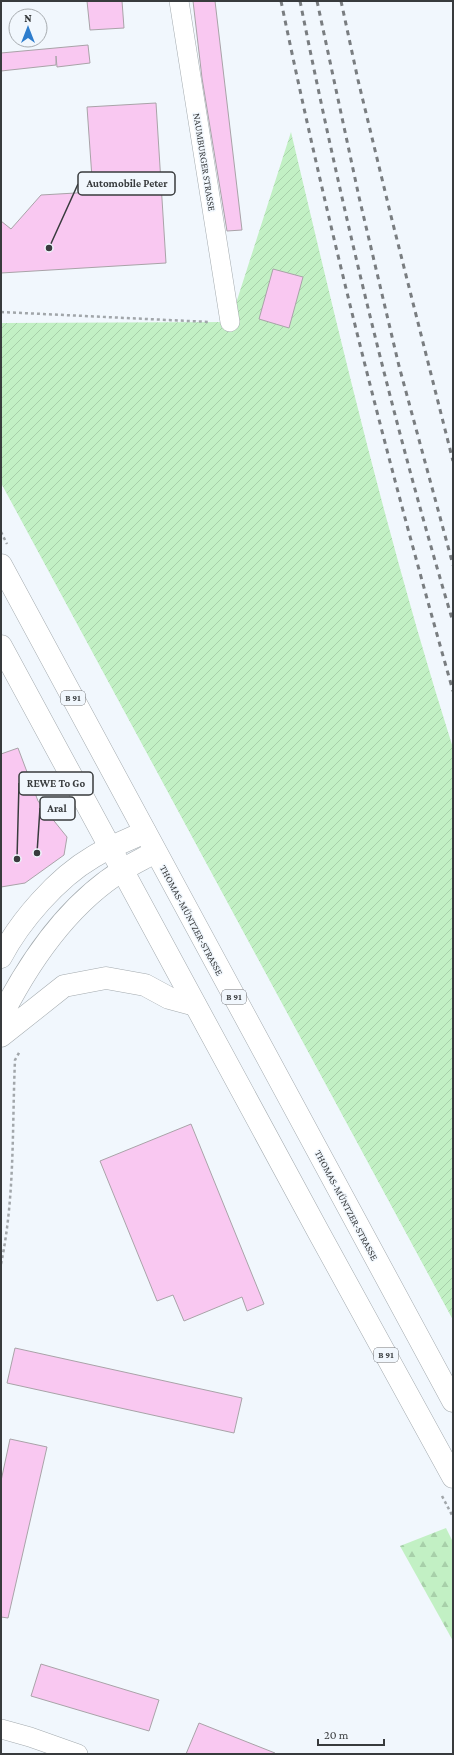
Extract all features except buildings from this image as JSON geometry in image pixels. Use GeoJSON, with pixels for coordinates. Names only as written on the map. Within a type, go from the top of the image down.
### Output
{"type":"FeatureCollection","features":[{"type":"Feature","properties":{"kind":"main road","name":"THOMAS-MÜNTZER-STRASSE"},"geometry":{"type":"LineString","coordinates":[[1,565],[453,1401]]}},
{"type":"Feature","properties":{"kind":"main road","name":"B 91"},"geometry":{"type":"LineString","coordinates":[[1,646],[195,1006],[453,1477]]}},
{"type":"Feature","properties":{"kind":"main road"},"geometry":{"type":"LineString","coordinates":[[1,957],[9,942],[56,886],[92,857],[145,832]]}},
{"type":"Feature","properties":{"kind":"main road"},"geometry":{"type":"LineString","coordinates":[[1,1017],[19,982],[56,928],[88,897],[122,870],[155,852]]}},
{"type":"Feature","properties":{"kind":"main road"},"geometry":{"type":"LineString","coordinates":[[1,1036],[64,986],[106,978],[145,985],[170,998],[195,1006]]}},
{"type":"Feature","properties":{"kind":"street","name":"NAUMBURGER STRASSE"},"geometry":{"type":"LineString","coordinates":[[179,1],[230,322]]}},
{"type":"Feature","properties":{"kind":"street"},"geometry":{"type":"LineString","coordinates":[[1,1729],[30,1737],[78,1754]]}},
{"type":"Feature","properties":{"kind":"path"},"geometry":{"type":"LineString","coordinates":[[1,312],[230,322]]}},
{"type":"Feature","properties":{"kind":"path"},"geometry":{"type":"LineString","coordinates":[[1,1264],[6,1240],[11,1186],[15,1060],[23,1047]]}},
{"type":"Feature","properties":{"kind":"green space"},"geometry":{"type":"Polygon","coordinates":[[[291,132],[366,442],[408,596],[453,748],[453,1320],[1,483],[1,323],[230,322],[291,132]]]}},
{"type":"Feature","properties":{"kind":"green space"},"geometry":{"type":"Polygon","coordinates":[[[446,1528],[453,1542],[453,1641],[400,1546],[446,1528]]]}},
{"type":"Feature","properties":{"kind":"railway"},"geometry":{"type":"LineString","coordinates":[[281,1],[339,261],[405,520],[453,691]]}},
{"type":"Feature","properties":{"kind":"railway"},"geometry":{"type":"LineString","coordinates":[[300,1],[333,158],[369,313],[409,468],[453,622]]}},
{"type":"Feature","properties":{"kind":"railway"},"geometry":{"type":"LineString","coordinates":[[317,1],[359,197],[399,366],[453,565]]}},
{"type":"Feature","properties":{"kind":"railway"},"geometry":{"type":"LineString","coordinates":[[341,1],[358,80],[391,216],[453,461]]}},
{"type":"Feature","properties":{"kind":"place","name":"Automobile Peter"},"geometry":{"type":"Point","coordinates":[49,248]}},
{"type":"Feature","properties":{"kind":"place","name":"Aral"},"geometry":{"type":"Point","coordinates":[37,853]}},
{"type":"Feature","properties":{"kind":"place","name":"REWE To Go"},"geometry":{"type":"Point","coordinates":[17,859]}}]}
